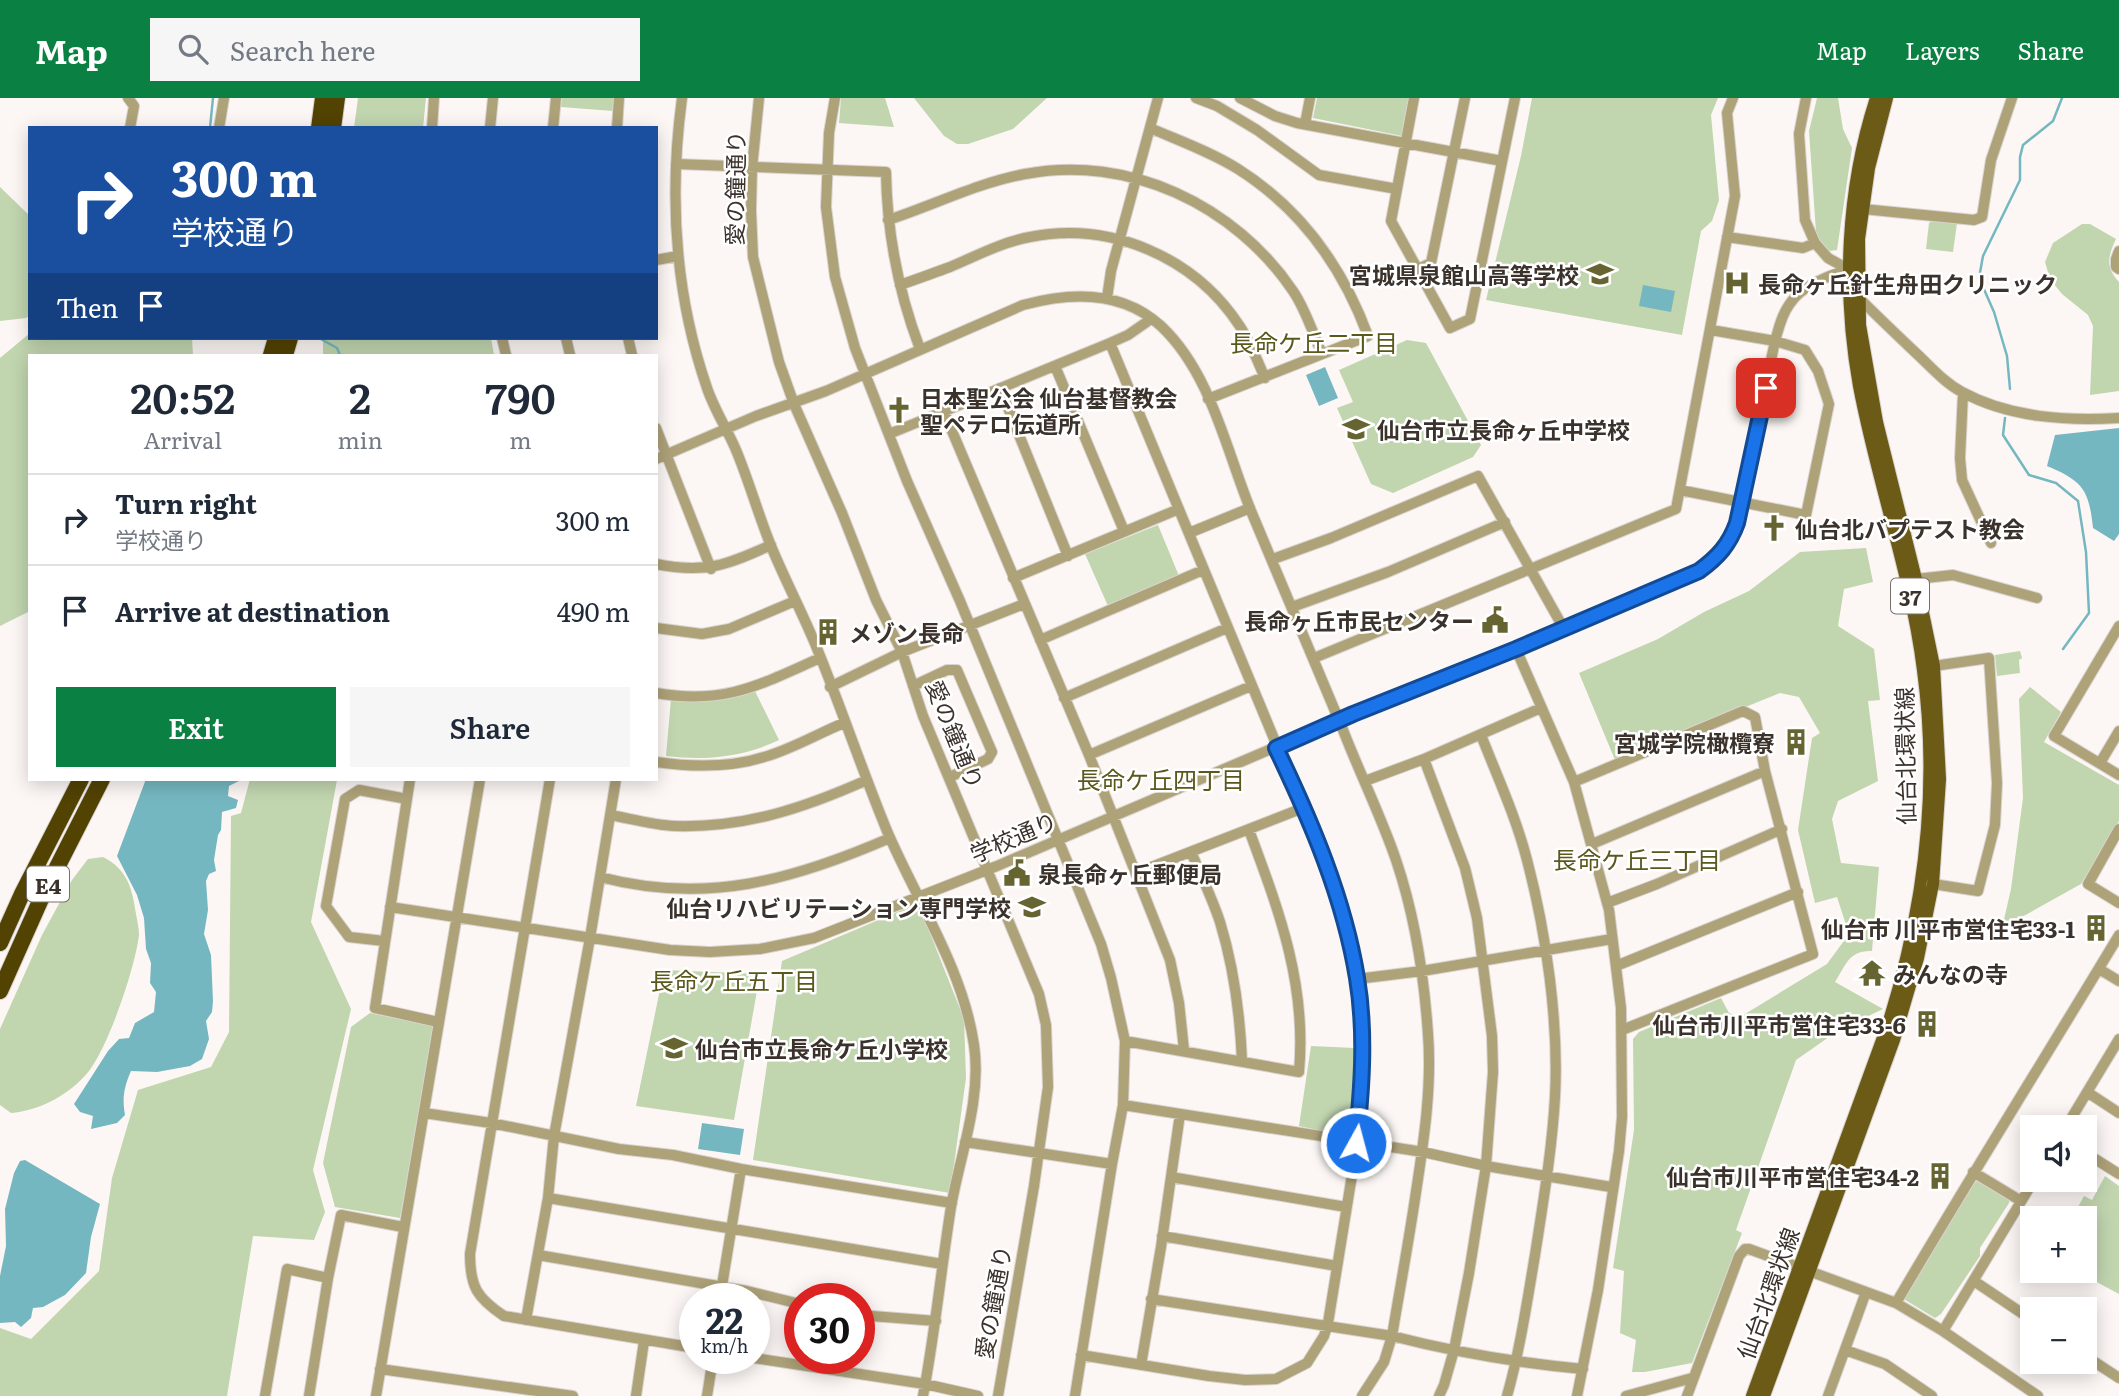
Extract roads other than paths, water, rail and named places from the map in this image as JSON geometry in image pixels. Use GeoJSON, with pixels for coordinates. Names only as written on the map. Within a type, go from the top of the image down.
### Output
{"type":"FeatureCollection","features":[{"type":"Feature","properties":{"kind":"highway"},"geometry":{"type":"LineString","coordinates":[[319,126],[323,98]]}},
{"type":"Feature","properties":{"kind":"highway"},"geometry":{"type":"LineString","coordinates":[[333,126],[337,98]]}},
{"type":"Feature","properties":{"kind":"highway","name":"E4"},"geometry":{"type":"LineString","coordinates":[[0,943],[80,781]]}},
{"type":"Feature","properties":{"kind":"highway","name":"E4"},"geometry":{"type":"LineString","coordinates":[[0,991],[46,888],[101,781]]}},
{"type":"Feature","properties":{"kind":"main road","name":"仙台北環状線"},"geometry":{"type":"LineString","coordinates":[[1764,1396],[1902,978],[1917,908],[1927,826],[1929,757],[1923,669],[1913,608],[1860,387],[1853,346],[1853,268],[1858,176],[1876,98]]}},
{"type":"Feature","properties":{"kind":"main road","name":"仙台北環状線"},"geometry":{"type":"LineString","coordinates":[[1853,268],[1871,158],[1887,98]]}},
{"type":"Feature","properties":{"kind":"main road","name":"仙台北環状線"},"geometry":{"type":"LineString","coordinates":[[1752,1396],[1804,1269],[1909,992],[1933,884],[1940,779],[1934,666],[1916,579],[1877,422],[1854,299]]}},
{"type":"Feature","properties":{"kind":"street"},"geometry":{"type":"LineString","coordinates":[[128,98],[134,106],[130,126]]}},
{"type":"Feature","properties":{"kind":"street"},"geometry":{"type":"LineString","coordinates":[[219,126],[224,98]]}},
{"type":"Feature","properties":{"kind":"street"},"geometry":{"type":"LineString","coordinates":[[432,126],[434,98]]}},
{"type":"Feature","properties":{"kind":"street"},"geometry":{"type":"LineString","coordinates":[[490,126],[493,98]]}},
{"type":"Feature","properties":{"kind":"street"},"geometry":{"type":"LineString","coordinates":[[553,126],[556,98]]}},
{"type":"Feature","properties":{"kind":"street"},"geometry":{"type":"LineString","coordinates":[[617,126],[619,98]]}},
{"type":"Feature","properties":{"kind":"street"},"geometry":{"type":"LineString","coordinates":[[682,98],[675,213],[678,256],[695,348],[708,391],[727,430],[771,545],[820,658],[890,838],[919,896],[958,986],[975,1049],[974,1091],[952,1203],[923,1396]]}},
{"type":"Feature","properties":{"kind":"street","name":"愛の鐘通り"},"geometry":{"type":"LineString","coordinates":[[760,98],[752,166],[753,257],[779,362],[876,600],[902,652],[913,686],[1039,994],[1046,1025],[1048,1087],[998,1396]]}},
{"type":"Feature","properties":{"kind":"street"},"geometry":{"type":"LineString","coordinates":[[835,98],[829,134],[826,207],[835,277],[864,375],[1101,944],[1125,1041],[1124,1105],[1074,1396]]}},
{"type":"Feature","properties":{"kind":"street"},"geometry":{"type":"LineString","coordinates":[[1107,298],[1111,271],[1158,98]]}},
{"type":"Feature","properties":{"kind":"street"},"geometry":{"type":"LineString","coordinates":[[1196,98],[1217,106],[1257,130],[1319,175],[1396,190]]}},
{"type":"Feature","properties":{"kind":"street"},"geometry":{"type":"LineString","coordinates":[[1240,98],[1260,103],[1275,116],[1304,124],[1502,161]]}},
{"type":"Feature","properties":{"kind":"street"},"geometry":{"type":"LineString","coordinates":[[1304,124],[1310,98]]}},
{"type":"Feature","properties":{"kind":"street"},"geometry":{"type":"LineString","coordinates":[[1415,98],[1391,221],[1450,328],[1470,319],[1515,98]]}},
{"type":"Feature","properties":{"kind":"street"},"geometry":{"type":"LineString","coordinates":[[1418,269],[1432,263],[1465,98]]}},
{"type":"Feature","properties":{"kind":"street"},"geometry":{"type":"LineString","coordinates":[[1314,658],[1675,509],[1735,196],[1727,113],[1733,98]]}},
{"type":"Feature","properties":{"kind":"street"},"geometry":{"type":"LineString","coordinates":[[1806,98],[1799,134],[1805,220],[1815,243],[1828,258],[1853,268]]}},
{"type":"Feature","properties":{"kind":"street"},"geometry":{"type":"LineString","coordinates":[[1863,209],[1974,220],[1982,217],[1991,160],[2012,98]]}},
{"type":"Feature","properties":{"kind":"street"},"geometry":{"type":"LineString","coordinates":[[1150,128],[1198,148],[1239,170],[1301,221],[1344,281],[1368,336],[1208,400]]}},
{"type":"Feature","properties":{"kind":"street"},"geometry":{"type":"LineString","coordinates":[[677,164],[886,172],[891,252],[908,318],[920,349]]}},
{"type":"Feature","properties":{"kind":"street"},"geometry":{"type":"LineString","coordinates":[[888,220],[970,189],[1027,173],[1088,170],[1166,189],[1211,210],[1249,238],[1295,293],[1322,355]]}},
{"type":"Feature","properties":{"kind":"street"},"geometry":{"type":"LineString","coordinates":[[900,285],[1006,243],[1029,237],[1060,232],[1120,240],[1158,254],[1199,278],[1240,326],[1265,378]]}},
{"type":"Feature","properties":{"kind":"street"},"geometry":{"type":"LineString","coordinates":[[1727,237],[1803,248],[1815,243]]}},
{"type":"Feature","properties":{"kind":"street"},"geometry":{"type":"LineString","coordinates":[[2119,251],[2116,259],[2116,267],[2119,269]]}},
{"type":"Feature","properties":{"kind":"street"},"geometry":{"type":"LineString","coordinates":[[658,260],[678,256]]}},
{"type":"Feature","properties":{"kind":"street","name":"学校通り"},"geometry":{"type":"LineString","coordinates":[[390,907],[670,950],[710,952],[760,948],[814,938],[1059,840],[1338,720],[1516,649],[1699,571],[1718,556],[1732,539],[1782,317],[1790,302],[1803,291],[1853,268]]}},
{"type":"Feature","properties":{"kind":"street"},"geometry":{"type":"LineString","coordinates":[[662,456],[864,375],[1023,305],[1045,299],[1078,295],[1107,298],[1131,307],[1160,325],[1180,348],[1208,400],[1250,508],[1366,781],[1405,890],[1422,971],[1429,1038],[1423,1152],[1392,1336],[1384,1362],[1362,1396]]}},
{"type":"Feature","properties":{"kind":"street"},"geometry":{"type":"LineString","coordinates":[[1854,299],[1963,393],[2001,407],[2038,416],[2058,419],[2119,418]]}},
{"type":"Feature","properties":{"kind":"street"},"geometry":{"type":"LineString","coordinates":[[889,434],[1110,343],[1128,335],[1151,319]]}},
{"type":"Feature","properties":{"kind":"street"},"geometry":{"type":"LineString","coordinates":[[1680,490],[1806,515],[1819,458],[1829,404],[1818,371],[1805,350],[1775,341],[1711,330]]}},
{"type":"Feature","properties":{"kind":"street"},"geometry":{"type":"LineString","coordinates":[[1081,1355],[1245,1380],[1276,1379],[1307,1363],[1324,1336],[1327,1326],[1362,1093],[1357,979],[1339,902],[1303,808],[1110,343]]}},
{"type":"Feature","properties":{"kind":"street"},"geometry":{"type":"LineString","coordinates":[[1055,366],[1124,531]]}},
{"type":"Feature","properties":{"kind":"street"},"geometry":{"type":"LineString","coordinates":[[1000,388],[1068,556]]}},
{"type":"Feature","properties":{"kind":"street"},"geometry":{"type":"LineString","coordinates":[[1963,393],[1960,458],[1962,480],[1991,542]]}},
{"type":"Feature","properties":{"kind":"street"},"geometry":{"type":"LineString","coordinates":[[944,412],[1088,755],[1170,960],[1179,1003],[1184,1050]]}},
{"type":"Feature","properties":{"kind":"street"},"geometry":{"type":"LineString","coordinates":[[658,437],[662,456],[711,569]]}},
{"type":"Feature","properties":{"kind":"street"},"geometry":{"type":"LineString","coordinates":[[1273,559],[1331,538],[1478,476],[1564,629]]}},
{"type":"Feature","properties":{"kind":"street"},"geometry":{"type":"LineString","coordinates":[[1189,533],[1250,508]]}},
{"type":"Feature","properties":{"kind":"street"},"geometry":{"type":"LineString","coordinates":[[1013,578],[1179,509]]}},
{"type":"Feature","properties":{"kind":"street"},"geometry":{"type":"LineString","coordinates":[[1292,607],[1376,576],[1505,522]]}},
{"type":"Feature","properties":{"kind":"street"},"geometry":{"type":"LineString","coordinates":[[658,564],[682,570],[711,569],[771,545]]}},
{"type":"Feature","properties":{"kind":"street"},"geometry":{"type":"LineString","coordinates":[[1040,640],[1203,570]]}},
{"type":"Feature","properties":{"kind":"street"},"geometry":{"type":"LineString","coordinates":[[1916,579],[1954,575],[2037,598]]}},
{"type":"Feature","properties":{"kind":"street"},"geometry":{"type":"LineString","coordinates":[[658,628],[702,634],[729,629],[795,601]]}},
{"type":"Feature","properties":{"kind":"street"},"geometry":{"type":"LineString","coordinates":[[830,687],[902,652],[1024,604]]}},
{"type":"Feature","properties":{"kind":"street"},"geometry":{"type":"LineString","coordinates":[[2119,626],[2054,736],[2119,775]]}},
{"type":"Feature","properties":{"kind":"street"},"geometry":{"type":"LineString","coordinates":[[1064,698],[1227,628]]}},
{"type":"Feature","properties":{"kind":"street"},"geometry":{"type":"LineString","coordinates":[[1516,649],[1574,782],[1592,844],[1607,903],[1622,1030],[1622,1117],[1619,1151],[1611,1187],[1598,1290],[1577,1396]]}},
{"type":"Feature","properties":{"kind":"street"},"geometry":{"type":"LineString","coordinates":[[658,693],[691,698],[724,696],[753,688],[820,658]]}},
{"type":"Feature","properties":{"kind":"street"},"geometry":{"type":"LineString","coordinates":[[1933,884],[1978,891],[1995,825],[1997,783],[1989,658],[1934,666]]}},
{"type":"Feature","properties":{"kind":"street"},"geometry":{"type":"LineString","coordinates":[[913,686],[947,670],[957,670],[992,752],[988,760],[950,777]]}},
{"type":"Feature","properties":{"kind":"street"},"geometry":{"type":"LineString","coordinates":[[1088,755],[1251,686]]}},
{"type":"Feature","properties":{"kind":"street"},"geometry":{"type":"LineString","coordinates":[[1366,781],[1424,760],[1541,708]]}},
{"type":"Feature","properties":{"kind":"street"},"geometry":{"type":"LineString","coordinates":[[1574,782],[1743,711],[1755,717],[1765,771],[1813,954],[1622,1030]]}},
{"type":"Feature","properties":{"kind":"street"},"geometry":{"type":"LineString","coordinates":[[658,762],[692,766],[732,764],[765,757],[844,723]]}},
{"type":"Feature","properties":{"kind":"street"},"geometry":{"type":"LineString","coordinates":[[2100,763],[2119,731]]}},
{"type":"Feature","properties":{"kind":"street"},"geometry":{"type":"LineString","coordinates":[[1481,735],[1527,858],[1546,951],[1556,1067],[1546,1176],[1517,1360],[1507,1396]]}},
{"type":"Feature","properties":{"kind":"street"},"geometry":{"type":"LineString","coordinates":[[1424,760],[1465,868],[1482,961],[1492,1036],[1493,1072],[1486,1166],[1454,1350],[1439,1396]]}},
{"type":"Feature","properties":{"kind":"street"},"geometry":{"type":"LineString","coordinates":[[1592,844],[1765,771]]}},
{"type":"Feature","properties":{"kind":"street"},"geometry":{"type":"LineString","coordinates":[[611,815],[672,826],[741,823],[816,802],[867,780]]}},
{"type":"Feature","properties":{"kind":"street"},"geometry":{"type":"LineString","coordinates":[[410,781],[375,1008],[438,1022]]}},
{"type":"Feature","properties":{"kind":"street"},"geometry":{"type":"LineString","coordinates":[[376,1396],[480,781]]}},
{"type":"Feature","properties":{"kind":"street"},"geometry":{"type":"LineString","coordinates":[[550,781],[491,1123],[470,1254],[470,1274],[476,1292],[504,1316],[679,1346]]}},
{"type":"Feature","properties":{"kind":"street"},"geometry":{"type":"LineString","coordinates":[[526,1320],[548,1198],[554,1136],[616,781]]}},
{"type":"Feature","properties":{"kind":"street"},"geometry":{"type":"LineString","coordinates":[[384,942],[349,937],[326,906],[345,799],[359,790],[407,799]]}},
{"type":"Feature","properties":{"kind":"street"},"geometry":{"type":"LineString","coordinates":[[1136,873],[1303,808]]}},
{"type":"Feature","properties":{"kind":"street"},"geometry":{"type":"LineString","coordinates":[[1607,903],[1782,829]]}},
{"type":"Feature","properties":{"kind":"street"},"geometry":{"type":"LineString","coordinates":[[2119,829],[2088,884],[2119,903]]}},
{"type":"Feature","properties":{"kind":"street"},"geometry":{"type":"LineString","coordinates":[[1125,1041],[1299,1072],[1302,1039],[1296,976],[1274,898],[1249,830]]}},
{"type":"Feature","properties":{"kind":"street"},"geometry":{"type":"LineString","coordinates":[[600,877],[662,890],[736,886],[762,882],[842,859],[890,838]]}},
{"type":"Feature","properties":{"kind":"street"},"geometry":{"type":"LineString","coordinates":[[1191,852],[1219,920],[1230,960],[1237,999],[1242,1061]]}},
{"type":"Feature","properties":{"kind":"street"},"geometry":{"type":"LineString","coordinates":[[1616,966],[1798,892]]}},
{"type":"Feature","properties":{"kind":"street"},"geometry":{"type":"LineString","coordinates":[[1896,1303],[2119,935]]}},
{"type":"Feature","properties":{"kind":"street"},"geometry":{"type":"LineString","coordinates":[[1357,979],[1422,971],[1612,939]]}},
{"type":"Feature","properties":{"kind":"street"},"geometry":{"type":"LineString","coordinates":[[2099,969],[2119,981]]}},
{"type":"Feature","properties":{"kind":"street"},"geometry":{"type":"LineString","coordinates":[[2073,1115],[2119,1039]]}},
{"type":"Feature","properties":{"kind":"street"},"geometry":{"type":"LineString","coordinates":[[2087,1092],[2119,1112]]}},
{"type":"Feature","properties":{"kind":"street"},"geometry":{"type":"LineString","coordinates":[[1124,1105],[1423,1152],[1486,1166],[1611,1187]]}},
{"type":"Feature","properties":{"kind":"street"},"geometry":{"type":"LineString","coordinates":[[424,1113],[952,1203]]}},
{"type":"Feature","properties":{"kind":"street"},"geometry":{"type":"LineString","coordinates":[[1141,1365],[1180,1114]]}},
{"type":"Feature","properties":{"kind":"street"},"geometry":{"type":"LineString","coordinates":[[965,1142],[1112,1164]]}},
{"type":"Feature","properties":{"kind":"street"},"geometry":{"type":"LineString","coordinates":[[2097,1160],[2119,1174]]}},
{"type":"Feature","properties":{"kind":"street"},"geometry":{"type":"LineString","coordinates":[[723,1283],[741,1169]]}},
{"type":"Feature","properties":{"kind":"street"},"geometry":{"type":"LineString","coordinates":[[1973,1172],[2021,1201]]}},
{"type":"Feature","properties":{"kind":"street"},"geometry":{"type":"LineString","coordinates":[[1171,1178],[1346,1207]]}},
{"type":"Feature","properties":{"kind":"street"},"geometry":{"type":"LineString","coordinates":[[1943,1331],[2027,1192]]}},
{"type":"Feature","properties":{"kind":"street"},"geometry":{"type":"LineString","coordinates":[[548,1198],[943,1264]]}},
{"type":"Feature","properties":{"kind":"street"},"geometry":{"type":"LineString","coordinates":[[309,1396],[341,1215],[403,1227]]}},
{"type":"Feature","properties":{"kind":"street"},"geometry":{"type":"LineString","coordinates":[[1162,1236],[1337,1266]]}},
{"type":"Feature","properties":{"kind":"street"},"geometry":{"type":"LineString","coordinates":[[1687,1396],[1741,1252],[1749,1249],[1896,1303],[1943,1331],[2038,1396]]}},
{"type":"Feature","properties":{"kind":"street"},"geometry":{"type":"LineString","coordinates":[[538,1255],[679,1284]]}},
{"type":"Feature","properties":{"kind":"street"},"geometry":{"type":"LineString","coordinates":[[265,1396],[287,1269],[328,1278]]}},
{"type":"Feature","properties":{"kind":"street"},"geometry":{"type":"LineString","coordinates":[[1974,1281],[2020,1312]]}},
{"type":"Feature","properties":{"kind":"street"},"geometry":{"type":"LineString","coordinates":[[1828,1396],[1866,1292]]}},
{"type":"Feature","properties":{"kind":"street"},"geometry":{"type":"LineString","coordinates":[[1151,1298],[1392,1336],[1454,1350],[1583,1369]]}},
{"type":"Feature","properties":{"kind":"street"},"geometry":{"type":"LineString","coordinates":[[875,1316],[936,1321]]}},
{"type":"Feature","properties":{"kind":"street"},"geometry":{"type":"LineString","coordinates":[[636,1396],[644,1341]]}},
{"type":"Feature","properties":{"kind":"street"},"geometry":{"type":"LineString","coordinates":[[1845,1350],[1885,1364],[1932,1396]]}},
{"type":"Feature","properties":{"kind":"street"},"geometry":{"type":"LineString","coordinates":[[770,1360],[925,1384],[978,1396]]}},
{"type":"Feature","properties":{"kind":"street"},"geometry":{"type":"LineString","coordinates":[[2097,1364],[2119,1378]]}},
{"type":"Feature","properties":{"kind":"street"},"geometry":{"type":"LineString","coordinates":[[380,1369],[573,1396]]}},
{"type":"Feature","properties":{"kind":"street"},"geometry":{"type":"LineString","coordinates":[[707,1396],[710,1374]]}},
{"type":"Feature","properties":{"kind":"street"},"geometry":{"type":"LineString","coordinates":[[1626,1396],[1692,1378]]}},
{"type":"Feature","properties":{"kind":"water"},"geometry":{"type":"Polygon","coordinates":[[[1643,285],[1675,291],[1671,312],[1639,306],[1643,285]]]}},
{"type":"Feature","properties":{"kind":"water"},"geometry":{"type":"Polygon","coordinates":[[[1325,367],[1338,398],[1319,406],[1306,375],[1325,367]]]}},
{"type":"Feature","properties":{"kind":"water"},"geometry":{"type":"Polygon","coordinates":[[[2119,428],[2119,534],[2114,541],[2093,528],[2089,504],[2082,488],[2069,477],[2047,466],[2055,435],[2119,428]]]}},
{"type":"Feature","properties":{"kind":"water"},"geometry":{"type":"Polygon","coordinates":[[[145,781],[239,781],[229,786],[228,796],[238,800],[236,808],[222,812],[214,860],[216,871],[209,874],[206,881],[208,910],[204,934],[211,955],[213,1001],[212,1012],[206,1021],[209,1039],[202,1059],[190,1066],[157,1072],[131,1071],[124,1093],[125,1115],[117,1123],[91,1129],[93,1116],[80,1112],[74,1104],[108,1051],[119,1039],[129,1038],[135,1023],[154,1012],[156,992],[150,983],[151,963],[146,949],[144,918],[137,895],[117,856],[145,781]]]}},
{"type":"Feature","properties":{"kind":"water"},"geometry":{"type":"Polygon","coordinates":[[[702,1123],[744,1129],[740,1155],[698,1149],[702,1123]]]}},
{"type":"Feature","properties":{"kind":"water"},"geometry":{"type":"Polygon","coordinates":[[[25,1160],[100,1204],[91,1237],[86,1273],[65,1295],[43,1307],[33,1308],[31,1318],[21,1327],[15,1322],[0,1323],[0,1276],[6,1246],[5,1209],[14,1173],[20,1161],[25,1160]]]}},
{"type":"Feature","properties":{"kind":"waterway"},"geometry":{"type":"LineString","coordinates":[[210,126],[213,98]]}},
{"type":"Feature","properties":{"kind":"waterway"},"geometry":{"type":"LineString","coordinates":[[2010,389],[2007,356],[1994,312],[1979,278],[1983,256],[2020,180],[2023,145],[2053,121],[2062,98]]}},
{"type":"Feature","properties":{"kind":"waterway"},"geometry":{"type":"LineString","coordinates":[[323,340],[337,348],[340,354]]}},
{"type":"Feature","properties":{"kind":"waterway"},"geometry":{"type":"LineString","coordinates":[[2005,418],[2003,435],[2029,475],[2056,483],[2078,501],[2086,552],[2089,613],[2063,649]]}},
{"type":"Feature","properties":{"kind":"place","name":"宮城県泉館山高等学校"},"geometry":{"type":"Point","coordinates":[1600,274]}},
{"type":"Feature","properties":{"kind":"place","name":"長命ヶ丘針生舟田クリニック"},"geometry":{"type":"Point","coordinates":[1737,283]}},
{"type":"Feature","properties":{"kind":"place","name":"日本聖公会 仙台基督教会 聖ペテロ伝道所"},"geometry":{"type":"Point","coordinates":[899,410]}},
{"type":"Feature","properties":{"kind":"place","name":"仙台市立長命ヶ丘中学校"},"geometry":{"type":"Point","coordinates":[1356,429]}},
{"type":"Feature","properties":{"kind":"place","name":"仙台北バプテスト教会"},"geometry":{"type":"Point","coordinates":[1774,528]}},
{"type":"Feature","properties":{"kind":"place","name":"長命ヶ丘市民センター"},"geometry":{"type":"Point","coordinates":[1495,620]}},
{"type":"Feature","properties":{"kind":"place","name":"メゾン長命"},"geometry":{"type":"Point","coordinates":[828,632]}},
{"type":"Feature","properties":{"kind":"place","name":"宮城学院橄欖寮"},"geometry":{"type":"Point","coordinates":[1796,742]}},
{"type":"Feature","properties":{"kind":"place","name":"泉長命ヶ丘郵便局"},"geometry":{"type":"Point","coordinates":[1017,873]}},
{"type":"Feature","properties":{"kind":"place","name":"仙台リハビリテーション専門学校"},"geometry":{"type":"Point","coordinates":[1032,907]}},
{"type":"Feature","properties":{"kind":"place","name":"仙台市 川平市営住宅33-1"},"geometry":{"type":"Point","coordinates":[2096,928]}},
{"type":"Feature","properties":{"kind":"place","name":"みんなの寺"},"geometry":{"type":"Point","coordinates":[1872,973]}},
{"type":"Feature","properties":{"kind":"place","name":"仙台市川平市営住宅33-6"},"geometry":{"type":"Point","coordinates":[1927,1024]}},
{"type":"Feature","properties":{"kind":"place","name":"仙台市立長命ケ丘小学校"},"geometry":{"type":"Point","coordinates":[674,1048]}},
{"type":"Feature","properties":{"kind":"place","name":"仙台市川平市営住宅34-2"},"geometry":{"type":"Point","coordinates":[1940,1176]}},
{"type":"Feature","properties":{"kind":"district","name":"長命ケ丘二丁目"},"geometry":{"type":"Point","coordinates":[1314,341]}},
{"type":"Feature","properties":{"kind":"district","name":"長命ケ丘四丁目"},"geometry":{"type":"Point","coordinates":[1161,778]}},
{"type":"Feature","properties":{"kind":"district","name":"長命ケ丘三丁目"},"geometry":{"type":"Point","coordinates":[1637,858]}},
{"type":"Feature","properties":{"kind":"district","name":"長命ケ丘五丁目"},"geometry":{"type":"Point","coordinates":[734,979]}}]}
